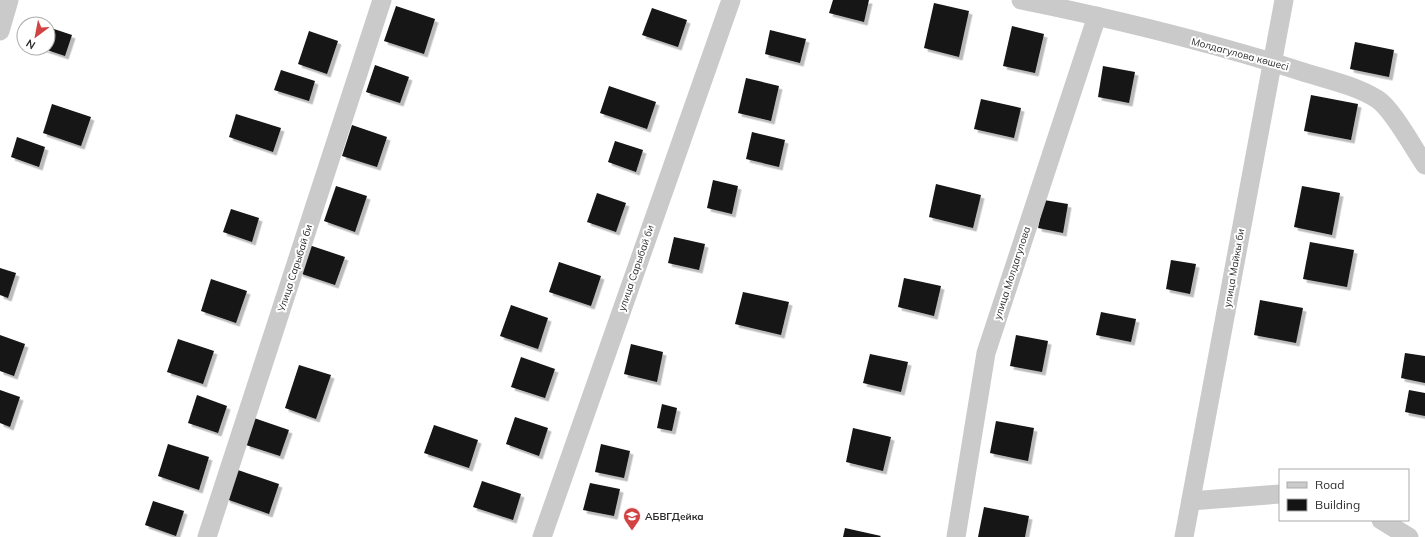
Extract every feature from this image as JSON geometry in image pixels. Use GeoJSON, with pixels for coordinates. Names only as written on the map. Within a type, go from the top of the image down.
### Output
{"type":"FeatureCollection","features":[{"type":"Feature","properties":{"kind":"street"},"geometry":{"type":"LineString","coordinates":[[0,31],[9,0]]}},
{"type":"Feature","properties":{"kind":"street","name":"Улица Сарыбай би"},"geometry":{"type":"LineString","coordinates":[[207,537],[382,0]]}},
{"type":"Feature","properties":{"kind":"street","name":"улица Сарыбай би"},"geometry":{"type":"LineString","coordinates":[[542,537],[731,0]]}},
{"type":"Feature","properties":{"kind":"street","name":"Молдагулова көшесі"},"geometry":{"type":"LineString","coordinates":[[1021,0],[1096,16],[1272,62],[1364,92],[1379,100],[1389,112],[1425,165]]}},
{"type":"Feature","properties":{"kind":"street","name":"улица Майкы би"},"geometry":{"type":"LineString","coordinates":[[1184,537],[1284,0]]}},
{"type":"Feature","properties":{"kind":"street","name":"улица Молдагулова"},"geometry":{"type":"LineString","coordinates":[[956,537],[986,352],[1096,16]]}},
{"type":"Feature","properties":{"kind":"street"},"geometry":{"type":"LineString","coordinates":[[1191,500],[1279,494]]}},
{"type":"Feature","properties":{"kind":"street"},"geometry":{"type":"LineString","coordinates":[[1383,521],[1409,537]]}},
{"type":"Feature","properties":{"kind":"building"},"geometry":{"type":"Polygon","coordinates":[[[833,0],[869,0],[864,22],[829,13],[833,0]]]}},
{"type":"Feature","properties":{"kind":"building"},"geometry":{"type":"Polygon","coordinates":[[[934,3],[969,11],[959,57],[924,48],[934,3]]]}},
{"type":"Feature","properties":{"kind":"building"},"geometry":{"type":"Polygon","coordinates":[[[396,6],[435,19],[424,54],[384,41],[396,6]]]}},
{"type":"Feature","properties":{"kind":"building"},"geometry":{"type":"Polygon","coordinates":[[[652,8],[687,20],[678,47],[642,35],[652,8]]]}},
{"type":"Feature","properties":{"kind":"building"},"geometry":{"type":"Polygon","coordinates":[[[1012,26],[1044,34],[1035,73],[1003,66],[1012,26]]]}},
{"type":"Feature","properties":{"kind":"building"},"geometry":{"type":"Polygon","coordinates":[[[56,30],[72,35],[65,56],[56,53],[56,30]]]}},
{"type":"Feature","properties":{"kind":"building"},"geometry":{"type":"Polygon","coordinates":[[[770,30],[806,39],[800,63],[765,54],[770,30]]]}},
{"type":"Feature","properties":{"kind":"building"},"geometry":{"type":"Polygon","coordinates":[[[309,31],[338,41],[327,74],[298,64],[309,31]]]}},
{"type":"Feature","properties":{"kind":"building"},"geometry":{"type":"Polygon","coordinates":[[[1355,42],[1394,50],[1389,77],[1350,69],[1355,42]]]}},
{"type":"Feature","properties":{"kind":"building"},"geometry":{"type":"Polygon","coordinates":[[[375,65],[409,77],[400,103],[366,92],[375,65]]]}},
{"type":"Feature","properties":{"kind":"building"},"geometry":{"type":"Polygon","coordinates":[[[1103,66],[1135,72],[1129,103],[1098,97],[1103,66]]]}},
{"type":"Feature","properties":{"kind":"building"},"geometry":{"type":"Polygon","coordinates":[[[281,70],[315,81],[309,101],[274,90],[281,70]]]}},
{"type":"Feature","properties":{"kind":"building"},"geometry":{"type":"Polygon","coordinates":[[[746,78],[779,86],[771,121],[738,113],[746,78]]]}},
{"type":"Feature","properties":{"kind":"building"},"geometry":{"type":"Polygon","coordinates":[[[609,86],[656,102],[647,129],[600,113],[609,86]]]}},
{"type":"Feature","properties":{"kind":"building"},"geometry":{"type":"Polygon","coordinates":[[[1311,95],[1358,104],[1351,140],[1304,131],[1311,95]]]}},
{"type":"Feature","properties":{"kind":"building"},"geometry":{"type":"Polygon","coordinates":[[[981,99],[1021,108],[1014,138],[974,129],[981,99]]]}},
{"type":"Feature","properties":{"kind":"building"},"geometry":{"type":"Polygon","coordinates":[[[52,104],[91,117],[81,146],[43,133],[52,104]]]}},
{"type":"Feature","properties":{"kind":"building"},"geometry":{"type":"Polygon","coordinates":[[[236,114],[281,128],[273,152],[229,137],[236,114]]]}},
{"type":"Feature","properties":{"kind":"building"},"geometry":{"type":"Polygon","coordinates":[[[352,125],[387,137],[377,167],[342,156],[352,125]]]}},
{"type":"Feature","properties":{"kind":"building"},"geometry":{"type":"Polygon","coordinates":[[[752,132],[785,140],[779,167],[746,159],[752,132]]]}},
{"type":"Feature","properties":{"kind":"building"},"geometry":{"type":"Polygon","coordinates":[[[17,137],[45,147],[39,167],[11,157],[17,137]]]}},
{"type":"Feature","properties":{"kind":"building"},"geometry":{"type":"Polygon","coordinates":[[[615,141],[643,150],[636,172],[608,162],[615,141]]]}},
{"type":"Feature","properties":{"kind":"building"},"geometry":{"type":"Polygon","coordinates":[[[713,180],[738,186],[732,214],[707,208],[713,180]]]}},
{"type":"Feature","properties":{"kind":"building"},"geometry":{"type":"Polygon","coordinates":[[[936,184],[981,195],[973,228],[929,217],[936,184]]]}},
{"type":"Feature","properties":{"kind":"building"},"geometry":{"type":"Polygon","coordinates":[[[336,186],[367,196],[355,232],[324,221],[336,186]]]}},
{"type":"Feature","properties":{"kind":"building"},"geometry":{"type":"Polygon","coordinates":[[[1302,186],[1340,193],[1332,235],[1294,227],[1302,186]]]}},
{"type":"Feature","properties":{"kind":"building"},"geometry":{"type":"Polygon","coordinates":[[[597,193],[626,203],[616,232],[587,222],[597,193]]]}},
{"type":"Feature","properties":{"kind":"building"},"geometry":{"type":"Polygon","coordinates":[[[1044,200],[1068,204],[1063,233],[1038,228],[1044,200]]]}},
{"type":"Feature","properties":{"kind":"building"},"geometry":{"type":"Polygon","coordinates":[[[231,209],[259,218],[252,242],[223,232],[231,209]]]}},
{"type":"Feature","properties":{"kind":"building"},"geometry":{"type":"Polygon","coordinates":[[[674,237],[705,244],[699,270],[668,263],[674,237]]]}},
{"type":"Feature","properties":{"kind":"building"},"geometry":{"type":"Polygon","coordinates":[[[1310,242],[1354,250],[1347,287],[1303,279],[1310,242]]]}},
{"type":"Feature","properties":{"kind":"building"},"geometry":{"type":"Polygon","coordinates":[[[309,245],[345,257],[335,285],[299,273],[309,245]]]}},
{"type":"Feature","properties":{"kind":"building"},"geometry":{"type":"Polygon","coordinates":[[[1171,260],[1196,264],[1190,294],[1166,289],[1171,260]]]}},
{"type":"Feature","properties":{"kind":"building"},"geometry":{"type":"Polygon","coordinates":[[[559,262],[601,276],[591,306],[549,292],[559,262]]]}},
{"type":"Feature","properties":{"kind":"building"},"geometry":{"type":"Polygon","coordinates":[[[0,268],[16,273],[8,298],[0,295],[0,268]]]}},
{"type":"Feature","properties":{"kind":"building"},"geometry":{"type":"Polygon","coordinates":[[[904,278],[941,286],[934,316],[898,307],[904,278]]]}},
{"type":"Feature","properties":{"kind":"building"},"geometry":{"type":"Polygon","coordinates":[[[211,279],[247,291],[236,323],[201,311],[211,279]]]}},
{"type":"Feature","properties":{"kind":"building"},"geometry":{"type":"Polygon","coordinates":[[[743,292],[789,302],[781,335],[735,324],[743,292]]]}},
{"type":"Feature","properties":{"kind":"building"},"geometry":{"type":"Polygon","coordinates":[[[1260,300],[1303,308],[1296,343],[1254,335],[1260,300]]]}},
{"type":"Feature","properties":{"kind":"building"},"geometry":{"type":"Polygon","coordinates":[[[511,305],[548,318],[538,349],[500,336],[511,305]]]}},
{"type":"Feature","properties":{"kind":"building"},"geometry":{"type":"Polygon","coordinates":[[[1101,312],[1136,319],[1131,342],[1096,335],[1101,312]]]}},
{"type":"Feature","properties":{"kind":"building"},"geometry":{"type":"Polygon","coordinates":[[[0,335],[25,344],[14,376],[0,371],[0,335]]]}},
{"type":"Feature","properties":{"kind":"building"},"geometry":{"type":"Polygon","coordinates":[[[1016,335],[1048,341],[1042,372],[1010,366],[1016,335]]]}},
{"type":"Feature","properties":{"kind":"building"},"geometry":{"type":"Polygon","coordinates":[[[178,339],[214,351],[203,384],[167,372],[178,339]]]}},
{"type":"Feature","properties":{"kind":"building"},"geometry":{"type":"Polygon","coordinates":[[[631,344],[663,352],[657,382],[624,374],[631,344]]]}},
{"type":"Feature","properties":{"kind":"building"},"geometry":{"type":"Polygon","coordinates":[[[1405,353],[1425,356],[1425,383],[1401,378],[1405,353]]]}},
{"type":"Feature","properties":{"kind":"building"},"geometry":{"type":"Polygon","coordinates":[[[870,354],[908,362],[901,392],[863,383],[870,354]]]}},
{"type":"Feature","properties":{"kind":"building"},"geometry":{"type":"Polygon","coordinates":[[[521,357],[555,369],[545,398],[511,387],[521,357]]]}},
{"type":"Feature","properties":{"kind":"building"},"geometry":{"type":"Polygon","coordinates":[[[299,365],[331,375],[316,419],[285,408],[299,365]]]}},
{"type":"Feature","properties":{"kind":"building"},"geometry":{"type":"Polygon","coordinates":[[[0,390],[20,397],[10,427],[0,423],[0,390]]]}},
{"type":"Feature","properties":{"kind":"building"},"geometry":{"type":"Polygon","coordinates":[[[1409,390],[1425,393],[1425,416],[1405,412],[1409,390]]]}},
{"type":"Feature","properties":{"kind":"building"},"geometry":{"type":"Polygon","coordinates":[[[197,395],[227,406],[218,433],[188,423],[197,395]]]}},
{"type":"Feature","properties":{"kind":"building"},"geometry":{"type":"Polygon","coordinates":[[[662,404],[677,408],[672,431],[657,428],[662,404]]]}},
{"type":"Feature","properties":{"kind":"building"},"geometry":{"type":"Polygon","coordinates":[[[515,417],[548,428],[539,456],[506,444],[515,417]]]}},
{"type":"Feature","properties":{"kind":"building"},"geometry":{"type":"Polygon","coordinates":[[[254,418],[289,430],[280,456],[246,445],[254,418]]]}},
{"type":"Feature","properties":{"kind":"building"},"geometry":{"type":"Polygon","coordinates":[[[996,421],[1034,428],[1028,461],[990,453],[996,421]]]}},
{"type":"Feature","properties":{"kind":"building"},"geometry":{"type":"Polygon","coordinates":[[[434,425],[478,440],[469,468],[424,453],[434,425]]]}},
{"type":"Feature","properties":{"kind":"building"},"geometry":{"type":"Polygon","coordinates":[[[853,428],[891,437],[883,471],[846,462],[853,428]]]}},
{"type":"Feature","properties":{"kind":"building"},"geometry":{"type":"Polygon","coordinates":[[[168,444],[209,457],[199,490],[158,476],[168,444]]]}},
{"type":"Feature","properties":{"kind":"building"},"geometry":{"type":"Polygon","coordinates":[[[601,444],[630,451],[624,478],[595,472],[601,444]]]}},
{"type":"Feature","properties":{"kind":"building"},"geometry":{"type":"Polygon","coordinates":[[[235,469],[279,484],[269,514],[226,499],[235,469]]]}},
{"type":"Feature","properties":{"kind":"building"},"geometry":{"type":"Polygon","coordinates":[[[482,481],[521,494],[513,520],[473,507],[482,481]]]}},
{"type":"Feature","properties":{"kind":"building"},"geometry":{"type":"Polygon","coordinates":[[[590,483],[620,489],[614,516],[583,510],[590,483]]]}},
{"type":"Feature","properties":{"kind":"building"},"geometry":{"type":"Polygon","coordinates":[[[153,501],[184,511],[176,536],[145,525],[153,501]]]}},
{"type":"Feature","properties":{"kind":"building"},"geometry":{"type":"Polygon","coordinates":[[[984,507],[1029,516],[1025,537],[978,537],[984,507]]]}},
{"type":"Feature","properties":{"kind":"building"},"geometry":{"type":"Polygon","coordinates":[[[845,528],[881,536],[843,537],[845,528]]]}},
{"type":"Feature","properties":{"kind":"place","name":"АБВГДейка"},"geometry":{"type":"Point","coordinates":[632,531]}}]}
